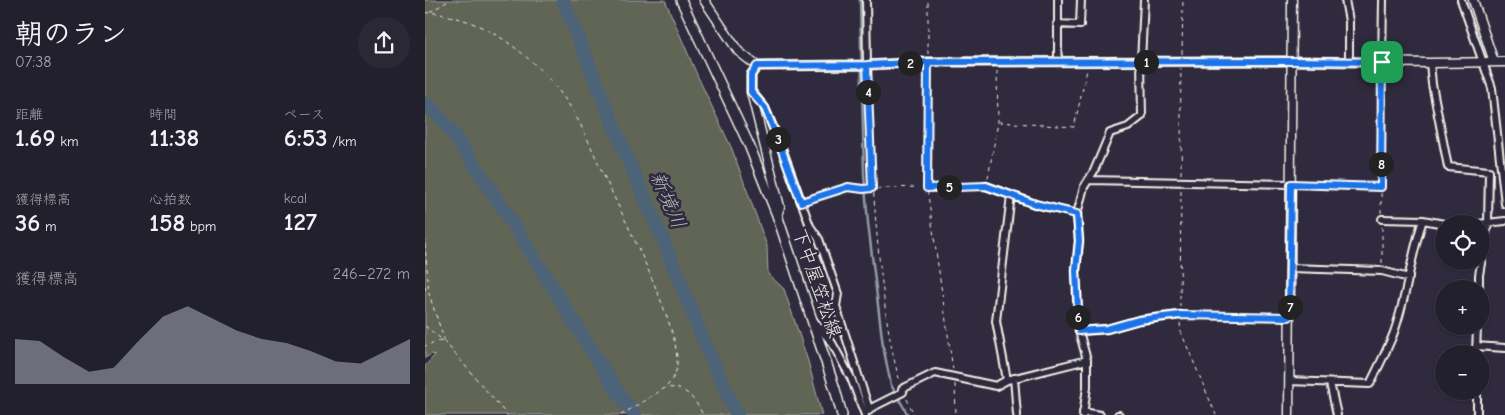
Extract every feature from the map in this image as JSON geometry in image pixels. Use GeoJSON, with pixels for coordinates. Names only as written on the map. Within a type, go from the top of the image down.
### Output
{"type":"FeatureCollection","features":[{"type":"Feature","properties":{"kind":"main road","name":"下中屋笠松線"},"geometry":{"type":"LineString","coordinates":[[681,0],[749,145],[777,215],[842,415]]}},
{"type":"Feature","properties":{"kind":"street"},"geometry":{"type":"LineString","coordinates":[[705,0],[738,51],[757,66],[867,65],[928,62],[1505,62]]}},
{"type":"Feature","properties":{"kind":"street"},"geometry":{"type":"LineString","coordinates":[[866,0],[867,65]]}},
{"type":"Feature","properties":{"kind":"street"},"geometry":{"type":"LineString","coordinates":[[1058,0],[1058,62]]}},
{"type":"Feature","properties":{"kind":"street"},"geometry":{"type":"LineString","coordinates":[[1057,24],[1080,25],[1081,0]]}},
{"type":"Feature","properties":{"kind":"street"},"geometry":{"type":"LineString","coordinates":[[1100,415],[1083,413],[1087,387],[1087,360],[1079,331],[1076,270],[1079,241],[1077,214],[1084,187],[1110,133],[1128,127],[1142,116],[1141,62],[1144,0]]}},
{"type":"Feature","properties":{"kind":"street"},"geometry":{"type":"LineString","coordinates":[[1289,415],[1292,0]]}},
{"type":"Feature","properties":{"kind":"street"},"geometry":{"type":"LineString","coordinates":[[1345,0],[1349,21],[1349,62]]}},
{"type":"Feature","properties":{"kind":"street"},"geometry":{"type":"LineString","coordinates":[[1382,62],[1383,0]]}},
{"type":"Feature","properties":{"kind":"street"},"geometry":{"type":"LineString","coordinates":[[1461,0],[1492,88],[1505,204]]}},
{"type":"Feature","properties":{"kind":"street"},"geometry":{"type":"LineString","coordinates":[[1473,0],[1495,62]]}},
{"type":"Feature","properties":{"kind":"street"},"geometry":{"type":"LineString","coordinates":[[1430,63],[1432,84],[1448,167],[1489,171],[1488,215]]}},
{"type":"Feature","properties":{"kind":"street"},"geometry":{"type":"LineString","coordinates":[[757,66],[751,75],[751,92],[780,206],[777,215]]}},
{"type":"Feature","properties":{"kind":"street"},"geometry":{"type":"LineString","coordinates":[[751,92],[765,108],[810,226],[819,239],[838,294],[836,306],[869,412],[935,373],[996,386],[1011,379],[1087,360]]}},
{"type":"Feature","properties":{"kind":"street"},"geometry":{"type":"LineString","coordinates":[[1089,180],[1291,184]]}},
{"type":"Feature","properties":{"kind":"street"},"geometry":{"type":"LineString","coordinates":[[986,186],[1035,204],[1077,214]]}},
{"type":"Feature","properties":{"kind":"street"},"geometry":{"type":"LineString","coordinates":[[1011,195],[996,321],[1011,379],[1017,415]]}},
{"type":"Feature","properties":{"kind":"street"},"geometry":{"type":"LineString","coordinates":[[1382,219],[1423,220],[1435,222]]}},
{"type":"Feature","properties":{"kind":"street"},"geometry":{"type":"LineString","coordinates":[[1289,381],[1370,384],[1393,335],[1423,220]]}},
{"type":"Feature","properties":{"kind":"street"},"geometry":{"type":"LineString","coordinates":[[1490,222],[1505,221]]}},
{"type":"Feature","properties":{"kind":"street"},"geometry":{"type":"LineString","coordinates":[[1290,268],[1382,271],[1409,278]]}},
{"type":"Feature","properties":{"kind":"street"},"geometry":{"type":"LineString","coordinates":[[1079,331],[1107,329],[1139,320],[1180,315]]}},
{"type":"Feature","properties":{"kind":"street"},"geometry":{"type":"LineString","coordinates":[[812,318],[832,342],[851,378],[865,415]]}},
{"type":"Feature","properties":{"kind":"street"},"geometry":{"type":"LineString","coordinates":[[1490,347],[1505,348]]}},
{"type":"Feature","properties":{"kind":"street"},"geometry":{"type":"LineString","coordinates":[[1330,383],[1337,415]]}},
{"type":"Feature","properties":{"kind":"street"},"geometry":{"type":"LineString","coordinates":[[1477,400],[1477,415]]}},
{"type":"Feature","properties":{"kind":"path"},"geometry":{"type":"LineString","coordinates":[[425,13],[450,0]]}},
{"type":"Feature","properties":{"kind":"path"},"geometry":{"type":"LineString","coordinates":[[928,0],[927,188],[955,378],[955,415]]}},
{"type":"Feature","properties":{"kind":"path"},"geometry":{"type":"LineString","coordinates":[[1182,62],[1183,0]]}},
{"type":"Feature","properties":{"kind":"path"},"geometry":{"type":"LineString","coordinates":[[429,12],[454,16],[470,22],[508,43],[541,71],[560,92],[577,117],[636,243],[667,319],[676,349],[677,362],[674,376],[665,388],[621,415]]}},
{"type":"Feature","properties":{"kind":"path"},"geometry":{"type":"LineString","coordinates":[[927,188],[986,186],[998,122],[997,62]]}},
{"type":"Feature","properties":{"kind":"path"},"geometry":{"type":"LineString","coordinates":[[998,122],[1074,127],[1089,62]]}},
{"type":"Feature","properties":{"kind":"path"},"geometry":{"type":"LineString","coordinates":[[1382,62],[1382,271]]}},
{"type":"Feature","properties":{"kind":"path"},"geometry":{"type":"LineString","coordinates":[[867,65],[872,188],[884,302],[893,358],[902,391],[914,415]]}},
{"type":"Feature","properties":{"kind":"path"},"geometry":{"type":"LineString","coordinates":[[1291,184],[1381,187]]}},
{"type":"Feature","properties":{"kind":"path"},"geometry":{"type":"LineString","coordinates":[[801,202],[848,187],[863,189],[917,187]]}},
{"type":"Feature","properties":{"kind":"path"},"geometry":{"type":"LineString","coordinates":[[425,244],[429,294],[445,342]]}},
{"type":"Feature","properties":{"kind":"path"},"geometry":{"type":"LineString","coordinates":[[425,290],[427,283]]}},
{"type":"Feature","properties":{"kind":"path"},"geometry":{"type":"LineString","coordinates":[[1216,415],[1181,332],[1180,315],[1289,317]]}},
{"type":"Feature","properties":{"kind":"path"},"geometry":{"type":"LineString","coordinates":[[425,326],[445,342],[507,415]]}},
{"type":"Feature","properties":{"kind":"path"},"geometry":{"type":"LineString","coordinates":[[425,346],[437,341],[445,342]]}},
{"type":"Feature","properties":{"kind":"path"},"geometry":{"type":"LineString","coordinates":[[665,388],[673,387],[687,392],[695,400],[703,415]]}},
{"type":"Feature","properties":{"kind":"green space"},"geometry":{"type":"Polygon","coordinates":[[[425,0],[665,0],[732,149],[767,246],[768,274],[784,289],[808,361],[822,415],[425,415],[425,366],[435,355],[432,354],[425,358],[425,0]]]}},
{"type":"Feature","properties":{"kind":"waterway","name":"新境川"},"geometry":{"type":"LineString","coordinates":[[563,0],[707,349],[737,415]]}},
{"type":"Feature","properties":{"kind":"waterway"},"geometry":{"type":"LineString","coordinates":[[860,0],[864,174],[868,223],[883,346],[891,385],[908,415]]}},
{"type":"Feature","properties":{"kind":"waterway","name":"新境川"},"geometry":{"type":"LineString","coordinates":[[425,103],[442,120],[465,150],[617,391],[635,415]]}},
{"type":"Feature","properties":{"kind":"route"},"geometry":{"type":"LineString","coordinates":[[1382,62],[928,62],[867,65],[757,66],[751,75],[751,92],[765,108],[801,202],[848,187],[872,188],[867,65],[928,62],[927,188],[986,186],[1035,204],[1077,214],[1079,241],[1076,270],[1079,331],[1107,329],[1139,320],[1180,315],[1289,317],[1291,184],[1381,187],[1382,62]]}}]}
